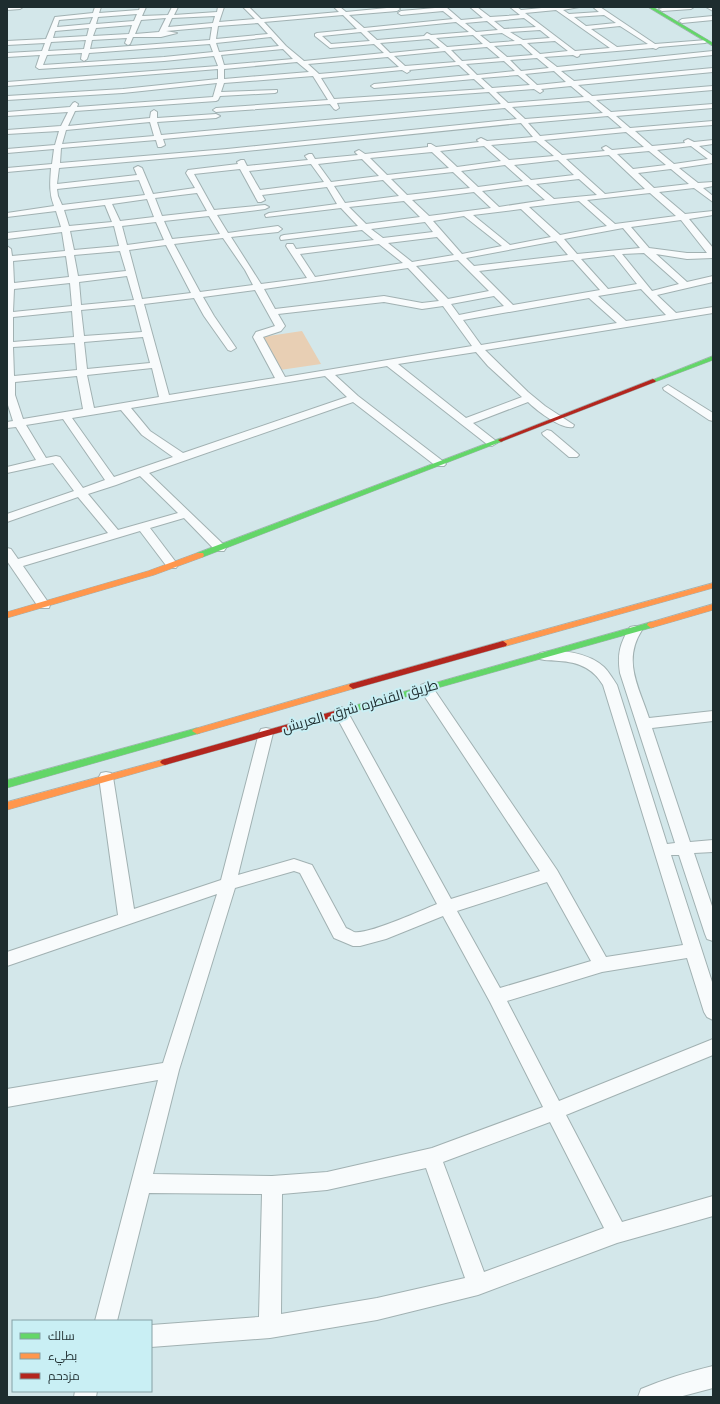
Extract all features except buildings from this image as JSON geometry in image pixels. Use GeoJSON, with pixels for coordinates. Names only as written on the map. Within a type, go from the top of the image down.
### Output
{"type":"FeatureCollection","features":[{"type":"Feature","properties":{"kind":"main road"},"geometry":{"type":"LineString","coordinates":[[650,7],[706,37]]}},
{"type":"Feature","properties":{"kind":"main road"},"geometry":{"type":"LineString","coordinates":[[660,8],[706,37]]}},
{"type":"Feature","properties":{"kind":"main road"},"geometry":{"type":"LineString","coordinates":[[7,615],[172,565],[220,548],[713,358]]}},
{"type":"Feature","properties":{"kind":"main road"},"geometry":{"type":"LineString","coordinates":[[664,389],[681,383]]}},
{"type":"Feature","properties":{"kind":"main road"},"geometry":{"type":"LineString","coordinates":[[544,435],[572,424]]}},
{"type":"Feature","properties":{"kind":"main road"},"geometry":{"type":"LineString","coordinates":[[309,514],[318,522]]}},
{"type":"Feature","properties":{"kind":"main road","name":"طريق القنطره شرق, العريش"},"geometry":{"type":"LineString","coordinates":[[7,784],[713,585]]}},
{"type":"Feature","properties":{"kind":"main road"},"geometry":{"type":"LineString","coordinates":[[69,597],[75,605]]}},
{"type":"Feature","properties":{"kind":"main road","name":"طريق القنطره شرق, العريش"},"geometry":{"type":"LineString","coordinates":[[7,806],[106,777],[635,630],[713,606]]}},
{"type":"Feature","properties":{"kind":"street"},"geometry":{"type":"LineString","coordinates":[[7,8],[20,7]]}},
{"type":"Feature","properties":{"kind":"street"},"geometry":{"type":"LineString","coordinates":[[89,411],[82,373],[77,308],[70,253],[66,230],[54,196],[53,186],[58,146],[63,129],[76,101],[86,51],[98,7]]}},
{"type":"Feature","properties":{"kind":"street"},"geometry":{"type":"LineString","coordinates":[[166,156],[153,120],[164,72],[164,59],[160,47],[162,32],[175,7]]}},
{"type":"Feature","properties":{"kind":"street"},"geometry":{"type":"LineString","coordinates":[[221,7],[213,42],[221,66],[221,81],[216,97],[221,130],[236,150],[243,168],[278,229],[313,280]]}},
{"type":"Feature","properties":{"kind":"street"},"geometry":{"type":"LineString","coordinates":[[246,7],[284,47],[316,75],[344,120]]}},
{"type":"Feature","properties":{"kind":"street"},"geometry":{"type":"LineString","coordinates":[[337,7],[404,68],[445,110],[552,202]]}},
{"type":"Feature","properties":{"kind":"street"},"geometry":{"type":"LineString","coordinates":[[513,7],[557,39],[713,161]]}},
{"type":"Feature","properties":{"kind":"street"},"geometry":{"type":"LineString","coordinates":[[520,12],[576,7]]}},
{"type":"Feature","properties":{"kind":"street"},"geometry":{"type":"LineString","coordinates":[[596,7],[692,72]]}},
{"type":"Feature","properties":{"kind":"street"},"geometry":{"type":"LineString","coordinates":[[660,8],[691,7]]}},
{"type":"Feature","properties":{"kind":"street"},"geometry":{"type":"LineString","coordinates":[[709,7],[713,9]]}},
{"type":"Feature","properties":{"kind":"street"},"geometry":{"type":"LineString","coordinates":[[472,8],[487,8]]}},
{"type":"Feature","properties":{"kind":"street"},"geometry":{"type":"LineString","coordinates":[[472,8],[503,31],[522,42],[556,69],[713,200]]}},
{"type":"Feature","properties":{"kind":"street"},"geometry":{"type":"LineString","coordinates":[[556,8],[638,66]]}},
{"type":"Feature","properties":{"kind":"street"},"geometry":{"type":"LineString","coordinates":[[7,43],[89,39],[162,32],[215,29],[260,22],[346,14],[398,10],[446,9],[458,21],[504,58],[610,151],[652,191],[683,217],[713,254]]}},
{"type":"Feature","properties":{"kind":"street"},"geometry":{"type":"LineString","coordinates":[[398,10],[462,62],[523,121],[539,139],[603,196]]}},
{"type":"Feature","properties":{"kind":"street"},"geometry":{"type":"LineString","coordinates":[[295,13],[305,24]]}},
{"type":"Feature","properties":{"kind":"street"},"geometry":{"type":"LineString","coordinates":[[568,16],[605,13]]}},
{"type":"Feature","properties":{"kind":"street"},"geometry":{"type":"LineString","coordinates":[[16,127],[32,97],[39,67],[52,29],[58,17],[96,15],[170,16],[219,14]]}},
{"type":"Feature","properties":{"kind":"street"},"geometry":{"type":"LineString","coordinates":[[52,29],[92,27],[141,15]]}},
{"type":"Feature","properties":{"kind":"street"},"geometry":{"type":"LineString","coordinates":[[121,150],[114,124],[116,107],[126,76],[128,62],[127,49],[141,15]]}},
{"type":"Feature","properties":{"kind":"street"},"geometry":{"type":"LineString","coordinates":[[317,35],[414,24],[526,16]]}},
{"type":"Feature","properties":{"kind":"street"},"geometry":{"type":"LineString","coordinates":[[682,21],[713,18]]}},
{"type":"Feature","properties":{"kind":"street"},"geometry":{"type":"LineString","coordinates":[[585,28],[621,24]]}},
{"type":"Feature","properties":{"kind":"street"},"geometry":{"type":"LineString","coordinates":[[330,46],[542,28]]}},
{"type":"Feature","properties":{"kind":"street"},"geometry":{"type":"LineString","coordinates":[[311,29],[346,59],[358,73],[369,82],[387,107]]}},
{"type":"Feature","properties":{"kind":"street"},"geometry":{"type":"LineString","coordinates":[[7,55],[160,47],[272,35]]}},
{"type":"Feature","properties":{"kind":"street"},"geometry":{"type":"LineString","coordinates":[[16,127],[72,110],[116,107],[221,81],[358,73],[654,45],[706,37]]}},
{"type":"Feature","properties":{"kind":"street"},"geometry":{"type":"LineString","coordinates":[[7,84],[126,76],[221,66],[346,59],[557,39]]}},
{"type":"Feature","properties":{"kind":"street"},"geometry":{"type":"LineString","coordinates":[[39,67],[128,62],[284,47]]}},
{"type":"Feature","properties":{"kind":"street"},"geometry":{"type":"LineString","coordinates":[[369,82],[418,83],[713,53]]}},
{"type":"Feature","properties":{"kind":"street"},"geometry":{"type":"LineString","coordinates":[[257,64],[283,106]]}},
{"type":"Feature","properties":{"kind":"street"},"geometry":{"type":"LineString","coordinates":[[644,71],[692,108],[713,122]]}},
{"type":"Feature","properties":{"kind":"street"},"geometry":{"type":"LineString","coordinates":[[337,131],[344,120],[431,95],[492,91],[712,71]]}},
{"type":"Feature","properties":{"kind":"street"},"geometry":{"type":"LineString","coordinates":[[282,381],[258,337],[259,334],[279,328],[249,270],[225,236],[190,173],[191,172],[313,162],[539,139],[571,118],[591,99],[713,88]]}},
{"type":"Feature","properties":{"kind":"street"},"geometry":{"type":"LineString","coordinates":[[7,98],[77,95],[122,91],[158,96],[216,97],[275,91]]}},
{"type":"Feature","properties":{"kind":"street"},"geometry":{"type":"LineString","coordinates":[[135,159],[166,156],[221,130],[283,106],[332,102],[445,110],[507,106],[629,130],[713,122]]}},
{"type":"Feature","properties":{"kind":"street"},"geometry":{"type":"LineString","coordinates":[[236,150],[294,135],[337,131],[416,132],[523,121],[713,106]]}},
{"type":"Feature","properties":{"kind":"street"},"geometry":{"type":"LineString","coordinates":[[7,114],[16,127]]}},
{"type":"Feature","properties":{"kind":"street"},"geometry":{"type":"LineString","coordinates":[[16,127],[63,129],[153,120],[221,130],[294,135],[337,131],[427,219],[460,257],[511,308]]}},
{"type":"Feature","properties":{"kind":"street"},"geometry":{"type":"LineString","coordinates":[[7,170],[56,166],[121,150],[158,137],[221,130]]}},
{"type":"Feature","properties":{"kind":"street"},"geometry":{"type":"LineString","coordinates":[[416,132],[498,209]]}},
{"type":"Feature","properties":{"kind":"street"},"geometry":{"type":"LineString","coordinates":[[294,135],[342,204],[364,227],[410,266],[445,302],[479,349],[507,378],[530,398],[556,418],[572,424]]}},
{"type":"Feature","properties":{"kind":"street"},"geometry":{"type":"LineString","coordinates":[[256,192],[506,162],[713,142]]}},
{"type":"Feature","properties":{"kind":"street"},"geometry":{"type":"LineString","coordinates":[[7,151],[58,146],[121,150],[135,159],[169,242],[196,294],[231,348]]}},
{"type":"Feature","properties":{"kind":"street"},"geometry":{"type":"LineString","coordinates":[[631,172],[713,161]]}},
{"type":"Feature","properties":{"kind":"street"},"geometry":{"type":"LineString","coordinates":[[7,236],[212,213],[267,211],[342,204],[581,176]]}},
{"type":"Feature","properties":{"kind":"street"},"geometry":{"type":"LineString","coordinates":[[53,186],[142,177]]}},
{"type":"Feature","properties":{"kind":"street"},"geometry":{"type":"LineString","coordinates":[[284,238],[552,202],[713,184]]}},
{"type":"Feature","properties":{"kind":"street"},"geometry":{"type":"LineString","coordinates":[[7,215],[59,207],[200,190]]}},
{"type":"Feature","properties":{"kind":"street"},"geometry":{"type":"LineString","coordinates":[[581,199],[613,226]]}},
{"type":"Feature","properties":{"kind":"street"},"geometry":{"type":"LineString","coordinates":[[107,201],[117,224],[124,248],[165,400]]}},
{"type":"Feature","properties":{"kind":"street"},"geometry":{"type":"LineString","coordinates":[[523,206],[558,238],[606,292]]}},
{"type":"Feature","properties":{"kind":"street"},"geometry":{"type":"LineString","coordinates":[[8,315],[138,302],[410,266],[613,226],[713,213]]}},
{"type":"Feature","properties":{"kind":"street"},"geometry":{"type":"LineString","coordinates":[[466,214],[508,247]]}},
{"type":"Feature","properties":{"kind":"street"},"geometry":{"type":"LineString","coordinates":[[624,225],[646,250],[686,286]]}},
{"type":"Feature","properties":{"kind":"street"},"geometry":{"type":"LineString","coordinates":[[8,259],[124,248],[278,229]]}},
{"type":"Feature","properties":{"kind":"street"},"geometry":{"type":"LineString","coordinates":[[294,252],[440,234]]}},
{"type":"Feature","properties":{"kind":"street"},"geometry":{"type":"LineString","coordinates":[[7,249],[10,404],[19,423],[42,461]]}},
{"type":"Feature","properties":{"kind":"street"},"geometry":{"type":"LineString","coordinates":[[472,269],[575,256],[646,250],[687,256],[713,254]]}},
{"type":"Feature","properties":{"kind":"street"},"geometry":{"type":"LineString","coordinates":[[616,252],[650,294],[674,317]]}},
{"type":"Feature","properties":{"kind":"street"},"geometry":{"type":"LineString","coordinates":[[8,287],[131,273]]}},
{"type":"Feature","properties":{"kind":"street"},"geometry":{"type":"LineString","coordinates":[[650,294],[713,279]]}},
{"type":"Feature","properties":{"kind":"street"},"geometry":{"type":"LineString","coordinates":[[457,318],[644,286]]}},
{"type":"Feature","properties":{"kind":"street"},"geometry":{"type":"LineString","coordinates":[[272,312],[384,299],[397,300],[422,306],[495,293]]}},
{"type":"Feature","properties":{"kind":"street"},"geometry":{"type":"LineString","coordinates":[[591,295],[626,325]]}},
{"type":"Feature","properties":{"kind":"street"},"geometry":{"type":"LineString","coordinates":[[7,425],[391,364],[713,310]]}},
{"type":"Feature","properties":{"kind":"street"},"geometry":{"type":"LineString","coordinates":[[8,345],[147,334]]}},
{"type":"Feature","properties":{"kind":"street"},"geometry":{"type":"LineString","coordinates":[[391,364],[492,443]]}},
{"type":"Feature","properties":{"kind":"street"},"geometry":{"type":"LineString","coordinates":[[9,380],[156,365]]}},
{"type":"Feature","properties":{"kind":"street"},"geometry":{"type":"LineString","coordinates":[[328,374],[354,398],[440,464]]}},
{"type":"Feature","properties":{"kind":"street"},"geometry":{"type":"LineString","coordinates":[[664,389],[713,418]]}},
{"type":"Feature","properties":{"kind":"street"},"geometry":{"type":"LineString","coordinates":[[7,518],[112,483],[354,398]]}},
{"type":"Feature","properties":{"kind":"street"},"geometry":{"type":"LineString","coordinates":[[464,422],[530,398]]}},
{"type":"Feature","properties":{"kind":"street"},"geometry":{"type":"LineString","coordinates":[[124,406],[146,433],[182,458]]}},
{"type":"Feature","properties":{"kind":"street"},"geometry":{"type":"LineString","coordinates":[[65,415],[112,483]]}},
{"type":"Feature","properties":{"kind":"street"},"geometry":{"type":"LineString","coordinates":[[544,435],[573,455]]}},
{"type":"Feature","properties":{"kind":"street"},"geometry":{"type":"LineString","coordinates":[[7,470],[42,461],[52,459],[57,460],[81,493],[116,535]]}},
{"type":"Feature","properties":{"kind":"street"},"geometry":{"type":"LineString","coordinates":[[142,472],[220,548]]}},
{"type":"Feature","properties":{"kind":"street"},"geometry":{"type":"LineString","coordinates":[[15,564],[186,514]]}},
{"type":"Feature","properties":{"kind":"street"},"geometry":{"type":"LineString","coordinates":[[143,527],[172,565]]}},
{"type":"Feature","properties":{"kind":"street"},"geometry":{"type":"LineString","coordinates":[[7,552],[44,605]]}},
{"type":"Feature","properties":{"kind":"street"},"geometry":{"type":"LineString","coordinates":[[635,630],[625,649],[624,659],[713,934]]}},
{"type":"Feature","properties":{"kind":"street"},"geometry":{"type":"LineString","coordinates":[[541,656],[559,655],[573,658],[595,666],[605,675],[610,685],[713,1012]]}},
{"type":"Feature","properties":{"kind":"street"},"geometry":{"type":"LineString","coordinates":[[426,688],[551,874],[602,965]]}},
{"type":"Feature","properties":{"kind":"street"},"geometry":{"type":"LineString","coordinates":[[341,712],[496,997],[617,1233]]}},
{"type":"Feature","properties":{"kind":"street"},"geometry":{"type":"LineString","coordinates":[[644,724],[713,716]]}},
{"type":"Feature","properties":{"kind":"street"},"geometry":{"type":"LineString","coordinates":[[106,1320],[170,1070],[228,884],[266,733]]}},
{"type":"Feature","properties":{"kind":"street"},"geometry":{"type":"LineString","coordinates":[[106,777],[127,918]]}},
{"type":"Feature","properties":{"kind":"street"},"geometry":{"type":"LineString","coordinates":[[661,850],[684,847],[713,846]]}},
{"type":"Feature","properties":{"kind":"street"},"geometry":{"type":"LineString","coordinates":[[7,959],[285,866],[301,866],[306,869],[340,933],[352,939],[360,939],[386,932],[448,907],[551,874]]}},
{"type":"Feature","properties":{"kind":"street"},"geometry":{"type":"LineString","coordinates":[[496,997],[602,965],[693,950]]}},
{"type":"Feature","properties":{"kind":"street"},"geometry":{"type":"LineString","coordinates":[[141,1183],[272,1185],[348,1178],[432,1157],[555,1111],[713,1047]]}},
{"type":"Feature","properties":{"kind":"street"},"geometry":{"type":"LineString","coordinates":[[7,1098],[170,1070]]}},
{"type":"Feature","properties":{"kind":"street"},"geometry":{"type":"LineString","coordinates":[[432,1157],[478,1285]]}},
{"type":"Feature","properties":{"kind":"street"},"geometry":{"type":"LineString","coordinates":[[270,1327],[272,1185]]}},
{"type":"Feature","properties":{"kind":"street"},"geometry":{"type":"LineString","coordinates":[[152,1336],[270,1327],[377,1309],[478,1285],[617,1233],[713,1206]]}},
{"type":"Feature","properties":{"kind":"street"},"geometry":{"type":"LineString","coordinates":[[648,1397],[682,1385],[713,1377]]}},
{"type":"Feature","properties":{"kind":"shaded area"},"geometry":{"type":"Polygon","coordinates":[[[302,331],[321,364],[280,370],[262,337],[302,331]]]}},
{"type":"Feature","properties":{"kind":"traffic: fast"},"geometry":{"type":"LineString","coordinates":[[650,7],[713,45]]}},
{"type":"Feature","properties":{"kind":"traffic: fast"},"geometry":{"type":"LineString","coordinates":[[653,381],[713,358]]}},
{"type":"Feature","properties":{"kind":"traffic: fast"},"geometry":{"type":"LineString","coordinates":[[200,555],[501,440]]}},
{"type":"Feature","properties":{"kind":"traffic: fast"},"geometry":{"type":"LineString","coordinates":[[338,713],[651,625]]}},
{"type":"Feature","properties":{"kind":"traffic: fast"},"geometry":{"type":"LineString","coordinates":[[7,784],[197,731]]}},
{"type":"Feature","properties":{"kind":"traffic: slow"},"geometry":{"type":"LineString","coordinates":[[7,615],[151,573],[200,555]]}},
{"type":"Feature","properties":{"kind":"traffic: slow"},"geometry":{"type":"LineString","coordinates":[[503,644],[713,585]]}},
{"type":"Feature","properties":{"kind":"traffic: slow"},"geometry":{"type":"LineString","coordinates":[[651,625],[713,607]]}},
{"type":"Feature","properties":{"kind":"traffic: slow"},"geometry":{"type":"LineString","coordinates":[[197,731],[353,686]]}},
{"type":"Feature","properties":{"kind":"traffic: slow"},"geometry":{"type":"LineString","coordinates":[[7,806],[165,762]]}},
{"type":"Feature","properties":{"kind":"traffic: jam"},"geometry":{"type":"LineString","coordinates":[[501,440],[653,381]]}},
{"type":"Feature","properties":{"kind":"traffic: jam"},"geometry":{"type":"LineString","coordinates":[[353,686],[503,644]]}},
{"type":"Feature","properties":{"kind":"traffic: jam"},"geometry":{"type":"LineString","coordinates":[[165,762],[338,713]]}}]}
